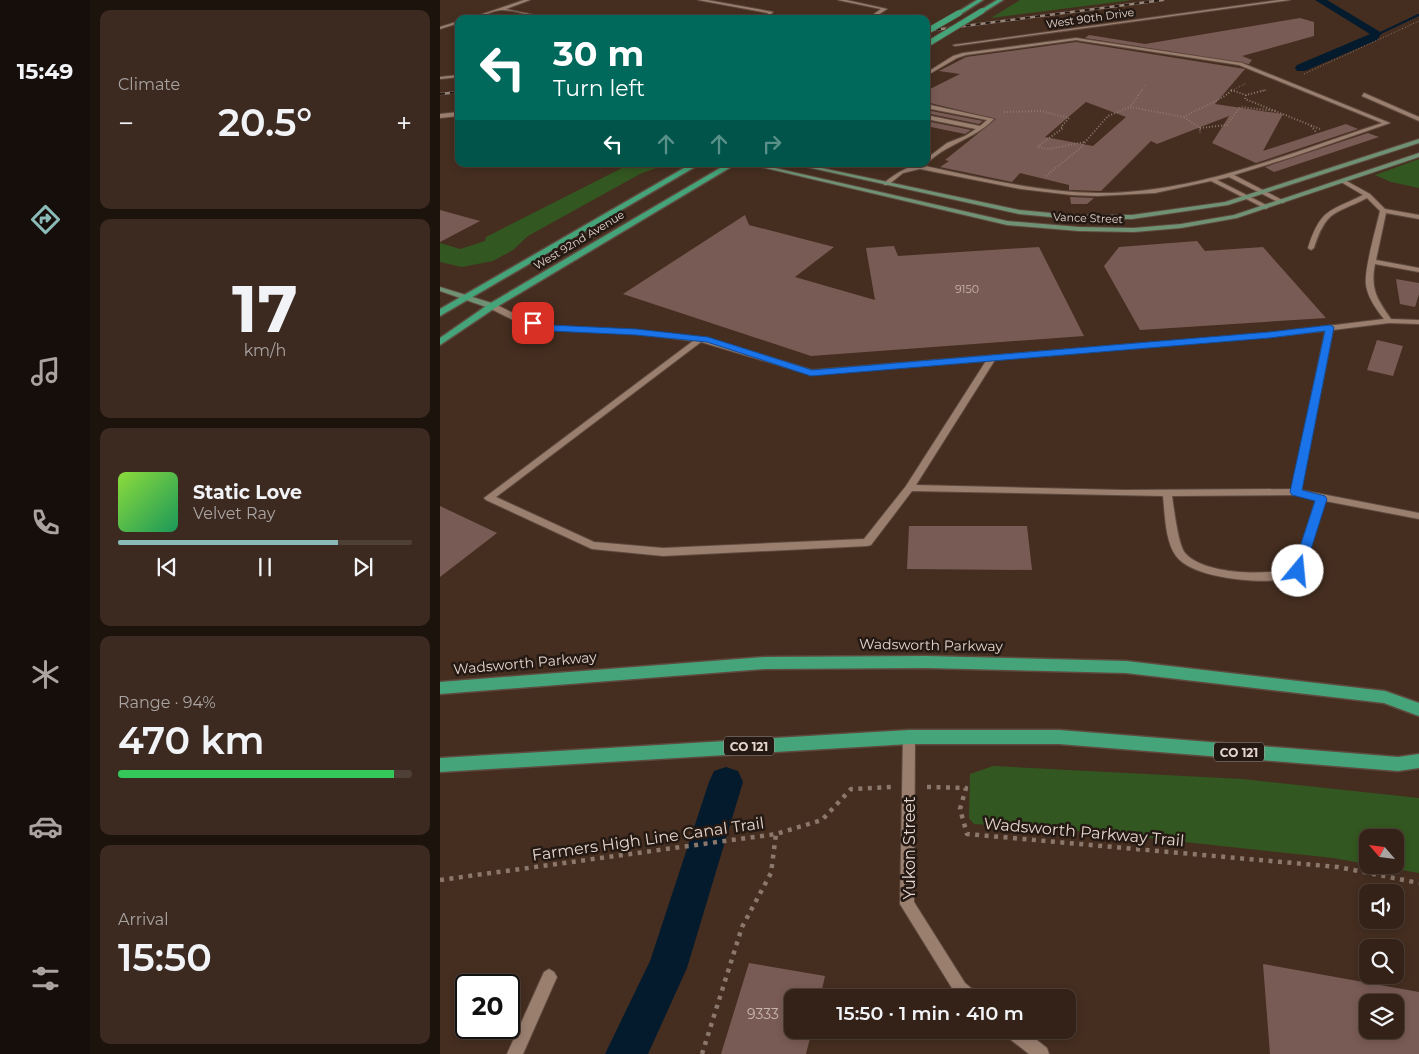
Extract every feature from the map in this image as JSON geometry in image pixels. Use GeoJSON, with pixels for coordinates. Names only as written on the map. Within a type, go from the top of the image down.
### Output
{"type":"FeatureCollection","features":[{"type":"Feature","properties":{"kind":"main road"},"geometry":{"type":"LineString","coordinates":[[930,30],[981,0]]}},
{"type":"Feature","properties":{"kind":"main road"},"geometry":{"type":"LineString","coordinates":[[930,43],[1001,0]]}},
{"type":"Feature","properties":{"kind":"main road","name":"West 92nd Avenue"},"geometry":{"type":"LineString","coordinates":[[440,312],[691,167]]}},
{"type":"Feature","properties":{"kind":"main road","name":"West 92nd Avenue"},"geometry":{"type":"LineString","coordinates":[[440,342],[492,306],[727,167]]}},
{"type":"Feature","properties":{"kind":"main road","name":"Wadsworth Parkway"},"geometry":{"type":"LineString","coordinates":[[440,688],[623,672],[765,663],[926,662],[1126,667],[1386,697],[1419,710]]}},
{"type":"Feature","properties":{"kind":"main road","name":"CO 121"},"geometry":{"type":"LineString","coordinates":[[440,765],[909,738],[1059,737],[1398,764],[1419,761]]}},
{"type":"Feature","properties":{"kind":"street"},"geometry":{"type":"LineString","coordinates":[[482,15],[528,0]]}},
{"type":"Feature","properties":{"kind":"street"},"geometry":{"type":"LineString","coordinates":[[700,0],[771,12],[769,15]]}},
{"type":"Feature","properties":{"kind":"street"},"geometry":{"type":"LineString","coordinates":[[840,0],[884,9],[875,15]]}},
{"type":"Feature","properties":{"kind":"street","name":"West 90th Drive"},"geometry":{"type":"LineString","coordinates":[[955,45],[1288,0]]}},
{"type":"Feature","properties":{"kind":"street"},"geometry":{"type":"LineString","coordinates":[[501,9],[530,15]]}},
{"type":"Feature","properties":{"kind":"street"},"geometry":{"type":"LineString","coordinates":[[440,28],[455,23]]}},
{"type":"Feature","properties":{"kind":"street"},"geometry":{"type":"LineString","coordinates":[[930,73],[955,57],[965,54],[1076,39],[1240,64],[1387,123],[1211,179],[1150,191],[1091,194],[1021,188],[930,166]]}},
{"type":"Feature","properties":{"kind":"street"},"geometry":{"type":"LineString","coordinates":[[440,78],[455,76]]}},
{"type":"Feature","properties":{"kind":"street"},"geometry":{"type":"LineString","coordinates":[[1364,95],[1419,119]]}},
{"type":"Feature","properties":{"kind":"street"},"geometry":{"type":"LineString","coordinates":[[930,107],[991,119],[981,128],[967,137],[949,144],[930,159]]}},
{"type":"Feature","properties":{"kind":"street"},"geometry":{"type":"LineString","coordinates":[[440,116],[455,114]]}},
{"type":"Feature","properties":{"kind":"street"},"geometry":{"type":"LineString","coordinates":[[930,118],[981,128]]}},
{"type":"Feature","properties":{"kind":"street","name":"Vance Street"},"geometry":{"type":"LineString","coordinates":[[810,167],[1020,212],[1072,218],[1158,215],[1226,204],[1419,141]]}},
{"type":"Feature","properties":{"kind":"street","name":"Vance Street"},"geometry":{"type":"LineString","coordinates":[[765,167],[982,218],[1035,226],[1108,230],[1162,228],[1235,217],[1419,155]]}},
{"type":"Feature","properties":{"kind":"street"},"geometry":{"type":"LineString","coordinates":[[886,184],[902,172],[915,167]]}},
{"type":"Feature","properties":{"kind":"street"},"geometry":{"type":"LineString","coordinates":[[1228,174],[1282,202]]}},
{"type":"Feature","properties":{"kind":"street"},"geometry":{"type":"LineString","coordinates":[[1211,179],[1266,207]]}},
{"type":"Feature","properties":{"kind":"street"},"geometry":{"type":"LineString","coordinates":[[1343,181],[1368,195],[1384,211],[1419,217]]}},
{"type":"Feature","properties":{"kind":"street"},"geometry":{"type":"LineString","coordinates":[[1311,248],[1318,224],[1325,217],[1335,209],[1368,195]]}},
{"type":"Feature","properties":{"kind":"street"},"geometry":{"type":"LineString","coordinates":[[1384,211],[1372,261],[1369,287],[1374,300],[1389,321]]}},
{"type":"Feature","properties":{"kind":"street"},"geometry":{"type":"LineString","coordinates":[[1372,261],[1419,270]]}},
{"type":"Feature","properties":{"kind":"street"},"geometry":{"type":"LineString","coordinates":[[440,289],[492,306],[516,318],[550,328],[636,332],[700,339],[811,373],[1262,336],[1389,321],[1419,322]]}},
{"type":"Feature","properties":{"kind":"street"},"geometry":{"type":"LineString","coordinates":[[1296,492],[1330,327]]}},
{"type":"Feature","properties":{"kind":"street"},"geometry":{"type":"LineString","coordinates":[[700,339],[488,498],[592,545],[663,552],[867,542],[909,488],[992,358]]}},
{"type":"Feature","properties":{"kind":"street"},"geometry":{"type":"LineString","coordinates":[[909,488],[1123,493],[1296,492],[1322,499],[1419,516]]}},
{"type":"Feature","properties":{"kind":"street"},"geometry":{"type":"LineString","coordinates":[[1167,492],[1179,554],[1189,563],[1202,569],[1258,576],[1280,576],[1298,571],[1322,499]]}},
{"type":"Feature","properties":{"kind":"street","name":"Yukon Street"},"geometry":{"type":"LineString","coordinates":[[909,738],[907,904],[961,989]]}},
{"type":"Feature","properties":{"kind":"street"},"geometry":{"type":"LineString","coordinates":[[515,1054],[549,977]]}},
{"type":"Feature","properties":{"kind":"street"},"geometry":{"type":"LineString","coordinates":[[1023,1039],[1041,1054]]}},
{"type":"Feature","properties":{"kind":"path"},"geometry":{"type":"LineString","coordinates":[[1273,77],[1309,72],[1348,56],[1388,34],[1419,21]]}},
{"type":"Feature","properties":{"kind":"path"},"geometry":{"type":"LineString","coordinates":[[1184,117],[1208,103],[1226,97],[1231,90],[1251,82]]}},
{"type":"Feature","properties":{"kind":"path"},"geometry":{"type":"LineString","coordinates":[[1130,107],[1144,85]]}},
{"type":"Feature","properties":{"kind":"path"},"geometry":{"type":"LineString","coordinates":[[1231,90],[1246,95],[1271,88]]}},
{"type":"Feature","properties":{"kind":"path"},"geometry":{"type":"LineString","coordinates":[[1246,95],[1244,98],[1246,99],[1311,126],[1328,130]]}},
{"type":"Feature","properties":{"kind":"path"},"geometry":{"type":"LineString","coordinates":[[1045,177],[1084,142],[1110,113],[1117,109],[1130,107],[1184,117],[1200,128],[1227,125],[1240,107],[1277,111]]}},
{"type":"Feature","properties":{"kind":"path"},"geometry":{"type":"LineString","coordinates":[[996,111],[1013,114],[1020,110],[1034,110],[1069,118],[1061,127],[1063,128],[1038,147],[1049,149],[1084,142]]}},
{"type":"Feature","properties":{"kind":"path"},"geometry":{"type":"LineString","coordinates":[[1311,126],[1318,134],[1323,132]]}},
{"type":"Feature","properties":{"kind":"path"},"geometry":{"type":"LineString","coordinates":[[1200,128],[1200,133]]}},
{"type":"Feature","properties":{"kind":"path","name":"Wadsworth Parkway Trail"},"geometry":{"type":"LineString","coordinates":[[776,834],[822,820],[852,790],[909,786],[966,788],[960,809],[967,834],[1338,867],[1419,883]]}},
{"type":"Feature","properties":{"kind":"path","name":"Farmers High Line Canal Trail"},"geometry":{"type":"LineString","coordinates":[[440,880],[776,834],[771,873],[742,927],[702,1054]]}},
{"type":"Feature","properties":{"kind":"green space"},"geometry":{"type":"Polygon","coordinates":[[[1020,0],[1132,0],[991,18],[1020,0]]]}},
{"type":"Feature","properties":{"kind":"green space"},"geometry":{"type":"Polygon","coordinates":[[[1419,159],[1419,188],[1391,182],[1375,175],[1419,159]]]}},
{"type":"Feature","properties":{"kind":"green space"},"geometry":{"type":"Polygon","coordinates":[[[624,167],[659,167],[640,174],[528,236],[513,250],[493,261],[462,267],[440,262],[440,243],[460,249],[485,241],[486,237],[624,167]]]}},
{"type":"Feature","properties":{"kind":"green space"},"geometry":{"type":"Polygon","coordinates":[[[993,766],[1242,779],[1419,798],[1419,873],[1404,870],[1404,829],[1359,829],[1359,863],[1333,858],[1102,833],[974,824],[969,818],[970,774],[993,766]]]}},
{"type":"Feature","properties":{"kind":"building"},"geometry":{"type":"Polygon","coordinates":[[[1300,18],[1314,22],[1314,36],[1242,56],[1252,60],[1249,64],[1085,38],[1089,35],[1145,44],[1300,18]]]}},
{"type":"Feature","properties":{"kind":"building"},"geometry":{"type":"Polygon","coordinates":[[[1076,42],[1245,69],[1215,104],[1283,114],[1263,151],[1346,124],[1358,129],[1256,163],[1212,143],[1229,116],[1157,144],[1151,141],[1101,191],[1069,190],[1069,185],[1020,173],[1012,182],[940,167],[949,161],[945,160],[996,119],[930,103],[930,89],[960,74],[939,71],[966,57],[1076,42]],[[1086,102],[1045,137],[1093,146],[1126,117],[1086,102]]]}},
{"type":"Feature","properties":{"kind":"building"},"geometry":{"type":"Polygon","coordinates":[[[930,111],[983,121],[979,124],[930,114],[930,111]]]}},
{"type":"Feature","properties":{"kind":"building"},"geometry":{"type":"Polygon","coordinates":[[[930,122],[971,130],[965,134],[930,127],[930,122]]]}},
{"type":"Feature","properties":{"kind":"building"},"geometry":{"type":"Polygon","coordinates":[[[1368,133],[1379,137],[1274,172],[1265,167],[1368,133]]]}},
{"type":"Feature","properties":{"kind":"building"},"geometry":{"type":"Polygon","coordinates":[[[1070,197],[1094,198],[1087,204],[1071,204],[1070,197]]]}},
{"type":"Feature","properties":{"kind":"building"},"geometry":{"type":"Polygon","coordinates":[[[440,210],[480,221],[440,242],[440,210]]]}},
{"type":"Feature","properties":{"kind":"building"},"geometry":{"type":"Polygon","coordinates":[[[745,215],[749,225],[834,247],[795,277],[875,300],[866,248],[894,246],[898,256],[1039,247],[1084,336],[811,356],[623,294],[745,215]]]}},
{"type":"Feature","properties":{"kind":"building"},"geometry":{"type":"Polygon","coordinates":[[[1197,241],[1205,251],[1263,247],[1326,318],[1140,330],[1104,266],[1119,247],[1197,241]]]}},
{"type":"Feature","properties":{"kind":"building"},"geometry":{"type":"Polygon","coordinates":[[[1396,279],[1419,283],[1419,294],[1415,307],[1400,304],[1396,279]]]}},
{"type":"Feature","properties":{"kind":"building"},"geometry":{"type":"Polygon","coordinates":[[[1377,340],[1403,346],[1393,376],[1367,370],[1377,340]]]}},
{"type":"Feature","properties":{"kind":"building"},"geometry":{"type":"Polygon","coordinates":[[[440,506],[497,533],[440,577],[440,506]]]}},
{"type":"Feature","properties":{"kind":"building"},"geometry":{"type":"Polygon","coordinates":[[[909,526],[1027,526],[1032,570],[907,569],[909,526]]]}},
{"type":"Feature","properties":{"kind":"building"},"geometry":{"type":"Polygon","coordinates":[[[749,963],[825,976],[822,989],[784,989],[784,1039],[810,1039],[806,1054],[721,1054],[749,963]]]}},
{"type":"Feature","properties":{"kind":"building"},"geometry":{"type":"Polygon","coordinates":[[[1263,964],[1359,981],[1359,984],[1374,984],[1419,992],[1419,1054],[1270,1054],[1263,964]]]}},
{"type":"Feature","properties":{"kind":"waterway"},"geometry":{"type":"LineString","coordinates":[[1301,68],[1373,38],[1376,33],[1320,0]]}},
{"type":"Feature","properties":{"kind":"waterway"},"geometry":{"type":"LineString","coordinates":[[1380,33],[1419,15]]}},
{"type":"Feature","properties":{"kind":"waterway"},"geometry":{"type":"LineString","coordinates":[[626,1054],[667,968],[726,782]]}},
{"type":"Feature","properties":{"kind":"railway"},"geometry":{"type":"LineString","coordinates":[[930,30],[1163,0]]}},
{"type":"Feature","properties":{"kind":"railway"},"geometry":{"type":"LineString","coordinates":[[440,94],[455,92]]}},
{"type":"Feature","properties":{"kind":"route"},"geometry":{"type":"LineString","coordinates":[[533,323],[550,328],[636,332],[708,340],[811,373],[1269,335],[1330,327],[1296,492],[1322,499],[1298,571]]}}]}
